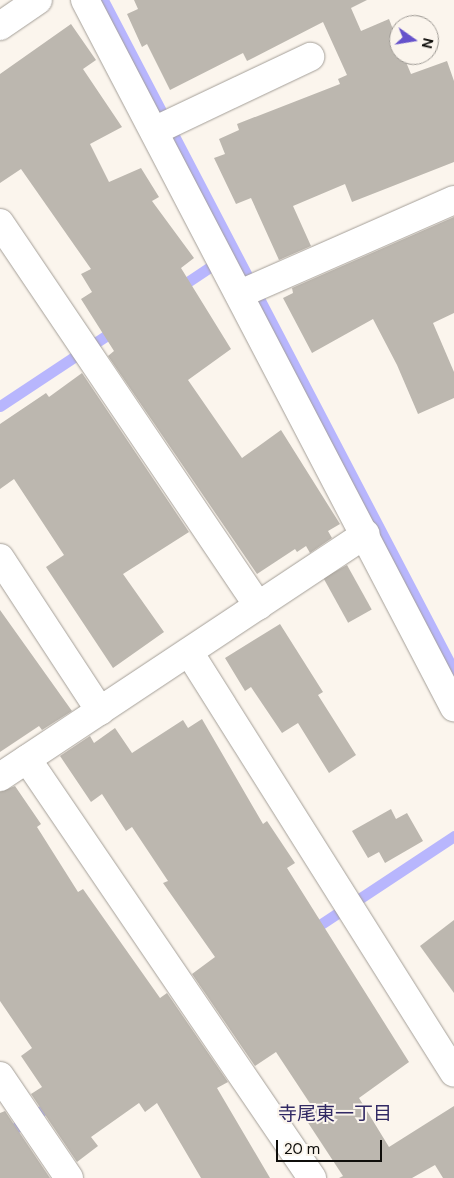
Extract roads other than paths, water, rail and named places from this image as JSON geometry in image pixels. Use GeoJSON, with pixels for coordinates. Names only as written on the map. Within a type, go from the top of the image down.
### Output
{"type":"FeatureCollection","features":[{"type":"Feature","properties":{"kind":"street"},"geometry":{"type":"LineString","coordinates":[[0,26],[38,0]]}},
{"type":"Feature","properties":{"kind":"street"},"geometry":{"type":"LineString","coordinates":[[85,0],[366,534],[454,707]]}},
{"type":"Feature","properties":{"kind":"street"},"geometry":{"type":"LineString","coordinates":[[154,131],[310,57]]}},
{"type":"Feature","properties":{"kind":"street"},"geometry":{"type":"LineString","coordinates":[[240,294],[454,200]]}},
{"type":"Feature","properties":{"kind":"street"},"geometry":{"type":"LineString","coordinates":[[0,222],[258,606]]}},
{"type":"Feature","properties":{"kind":"street"},"geometry":{"type":"LineString","coordinates":[[0,777],[366,534]]}},
{"type":"Feature","properties":{"kind":"street"},"geometry":{"type":"LineString","coordinates":[[0,558],[100,711]]}},
{"type":"Feature","properties":{"kind":"street"},"geometry":{"type":"LineString","coordinates":[[189,652],[454,1072]]}},
{"type":"Feature","properties":{"kind":"street"},"geometry":{"type":"LineString","coordinates":[[27,759],[312,1178]]}},
{"type":"Feature","properties":{"kind":"street"},"geometry":{"type":"LineString","coordinates":[[0,1076],[69,1178]]}},
{"type":"Feature","properties":{"kind":"waterway"},"geometry":{"type":"LineString","coordinates":[[103,0],[454,671]]}},
{"type":"Feature","properties":{"kind":"waterway"},"geometry":{"type":"LineString","coordinates":[[177,289],[222,259]]}},
{"type":"Feature","properties":{"kind":"waterway"},"geometry":{"type":"LineString","coordinates":[[0,406],[118,328]]}},
{"type":"Feature","properties":{"kind":"waterway"},"geometry":{"type":"LineString","coordinates":[[309,932],[454,836]]}},
{"type":"Feature","properties":{"kind":"waterway"},"geometry":{"type":"LineString","coordinates":[[0,1138],[55,1102]]}},
{"type":"Feature","properties":{"kind":"district","name":"寺尾東一丁目"},"geometry":{"type":"Point","coordinates":[335,1114]}}]}
